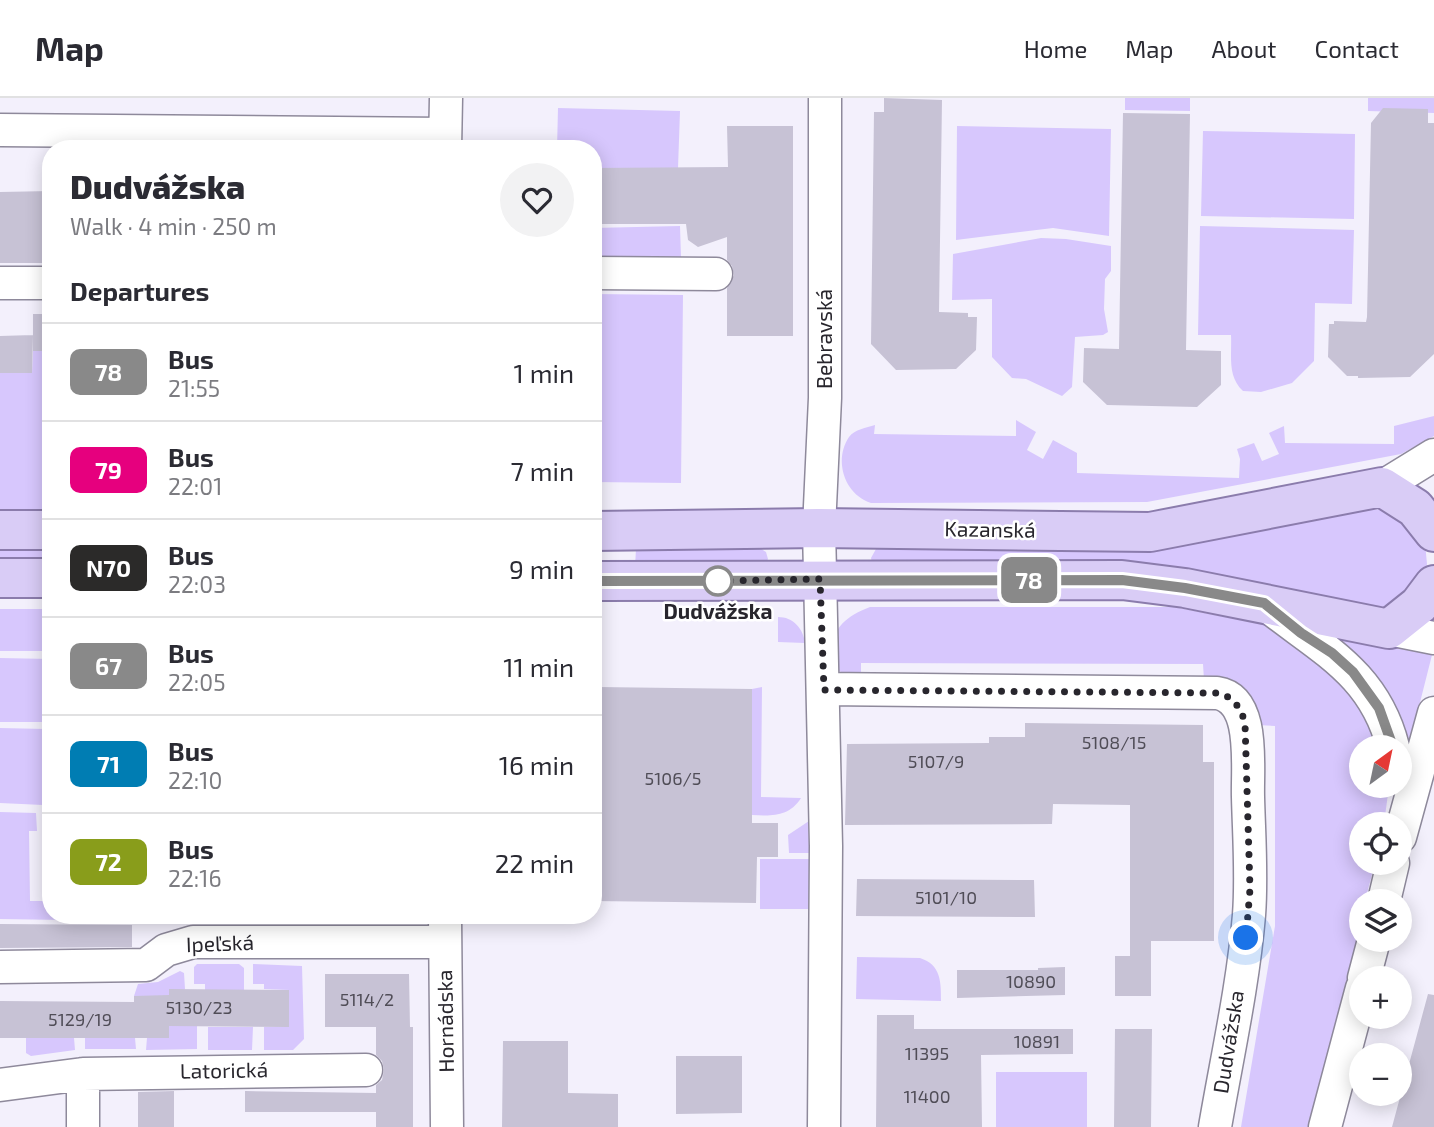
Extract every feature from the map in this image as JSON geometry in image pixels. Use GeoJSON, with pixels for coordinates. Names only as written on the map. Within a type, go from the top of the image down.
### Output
{"type":"FeatureCollection","features":[{"type":"Feature","properties":{"kind":"main road","name":"Kazanská"},"geometry":{"type":"LineString","coordinates":[[602,531],[819,528],[1150,532],[1382,487]]}},
{"type":"Feature","properties":{"kind":"main road"},"geometry":{"type":"LineString","coordinates":[[1382,487],[1415,508],[1434,532]]}},
{"type":"Feature","properties":{"kind":"main road"},"geometry":{"type":"LineString","coordinates":[[0,530],[42,530]]}},
{"type":"Feature","properties":{"kind":"main road"},"geometry":{"type":"LineString","coordinates":[[0,578],[42,578]]}},
{"type":"Feature","properties":{"kind":"main road"},"geometry":{"type":"LineString","coordinates":[[602,581],[1122,580],[1185,588],[1389,629],[1419,605],[1434,585]]}},
{"type":"Feature","properties":{"kind":"street"},"geometry":{"type":"LineString","coordinates":[[445,140],[446,98]]}},
{"type":"Feature","properties":{"kind":"street","name":"Bebravská"},"geometry":{"type":"LineString","coordinates":[[820,579],[819,528],[825,398],[825,98]]}},
{"type":"Feature","properties":{"kind":"street"},"geometry":{"type":"LineString","coordinates":[[0,130],[405,140]]}},
{"type":"Feature","properties":{"kind":"street"},"geometry":{"type":"LineString","coordinates":[[602,273],[716,274]]}},
{"type":"Feature","properties":{"kind":"street"},"geometry":{"type":"LineString","coordinates":[[0,283],[42,283]]}},
{"type":"Feature","properties":{"kind":"street"},"geometry":{"type":"LineString","coordinates":[[1382,487],[1434,455]]}},
{"type":"Feature","properties":{"kind":"street","name":"Kazanská"},"geometry":{"type":"LineString","coordinates":[[1382,487],[1434,478]]}},
{"type":"Feature","properties":{"kind":"street"},"geometry":{"type":"LineString","coordinates":[[820,579],[826,846],[824,1127]]}},
{"type":"Feature","properties":{"kind":"street"},"geometry":{"type":"LineString","coordinates":[[1264,603],[1301,633],[1332,653],[1353,672],[1379,708],[1389,735]]}},
{"type":"Feature","properties":{"kind":"street"},"geometry":{"type":"LineString","coordinates":[[1389,629],[1434,638]]}},
{"type":"Feature","properties":{"kind":"street","name":"Dudvážska"},"geometry":{"type":"LineString","coordinates":[[824,690],[1217,693],[1224,694],[1238,705],[1245,723],[1247,754],[1249,912],[1215,1127]]}},
{"type":"Feature","properties":{"kind":"street"},"geometry":{"type":"LineString","coordinates":[[1406,812],[1434,713]]}},
{"type":"Feature","properties":{"kind":"street","name":"Ipeľská"},"geometry":{"type":"LineString","coordinates":[[0,967],[145,965],[166,950],[193,942],[445,929]]}},
{"type":"Feature","properties":{"kind":"street","name":"Hornádska"},"geometry":{"type":"LineString","coordinates":[[445,929],[447,1127]]}},
{"type":"Feature","properties":{"kind":"street"},"geometry":{"type":"LineString","coordinates":[[1325,1127],[1351,1029]]}},
{"type":"Feature","properties":{"kind":"street","name":"Latorická"},"geometry":{"type":"LineString","coordinates":[[0,1085],[83,1074],[366,1070]]}},
{"type":"Feature","properties":{"kind":"street"},"geometry":{"type":"LineString","coordinates":[[83,1074],[83,1127]]}},
{"type":"Feature","properties":{"kind":"shaded area"},"geometry":{"type":"Polygon","coordinates":[[[1125,98],[1190,98],[1190,111],[1125,110],[1125,98]]]}},
{"type":"Feature","properties":{"kind":"shaded area"},"geometry":{"type":"Polygon","coordinates":[[[1368,98],[1434,98],[1434,113],[1368,111],[1368,98]]]}},
{"type":"Feature","properties":{"kind":"shaded area"},"geometry":{"type":"Polygon","coordinates":[[[558,108],[680,111],[678,168],[602,169],[602,140],[557,140],[558,108]]]}},
{"type":"Feature","properties":{"kind":"shaded area"},"geometry":{"type":"Polygon","coordinates":[[[957,126],[1111,129],[1109,236],[1053,228],[956,240],[957,126]]]}},
{"type":"Feature","properties":{"kind":"shaded area"},"geometry":{"type":"Polygon","coordinates":[[[1203,131],[1355,134],[1354,219],[1201,216],[1203,131]]]}},
{"type":"Feature","properties":{"kind":"shaded area"},"geometry":{"type":"Polygon","coordinates":[[[680,226],[681,257],[602,259],[602,228],[680,226]]]}},
{"type":"Feature","properties":{"kind":"shaded area"},"geometry":{"type":"Polygon","coordinates":[[[1200,226],[1354,230],[1352,304],[1315,303],[1314,361],[1292,383],[1261,392],[1243,391],[1232,372],[1231,335],[1198,335],[1200,226]]]}},
{"type":"Feature","properties":{"kind":"shaded area"},"geometry":{"type":"Polygon","coordinates":[[[1041,238],[1111,246],[1111,271],[1105,279],[1104,309],[1108,332],[1103,335],[1075,337],[1072,387],[1062,396],[1026,379],[1012,378],[992,357],[992,299],[952,300],[953,254],[1041,238]]]}},
{"type":"Feature","properties":{"kind":"shaded area"},"geometry":{"type":"Polygon","coordinates":[[[602,294],[683,295],[681,483],[602,482],[602,294]]]}},
{"type":"Feature","properties":{"kind":"shaded area"},"geometry":{"type":"Polygon","coordinates":[[[33,351],[42,351],[42,521],[0,520],[0,373],[32,373],[33,351]]]}},
{"type":"Feature","properties":{"kind":"shaded area"},"geometry":{"type":"Polygon","coordinates":[[[1434,416],[1434,436],[1401,454],[1147,502],[871,503],[854,493],[844,476],[842,466],[844,446],[851,434],[875,425],[874,434],[1016,436],[1016,420],[1036,432],[1027,450],[1043,459],[1053,440],[1077,453],[1077,473],[1239,478],[1240,459],[1237,449],[1254,443],[1262,461],[1279,454],[1269,433],[1284,426],[1285,443],[1394,444],[1394,426],[1434,416]]]}},
{"type":"Feature","properties":{"kind":"shaded area"},"geometry":{"type":"Polygon","coordinates":[[[1382,509],[1400,513],[1425,543],[1427,564],[1422,581],[1387,610],[872,563],[871,558],[876,549],[1151,550],[1357,511],[1382,509]]]}},
{"type":"Feature","properties":{"kind":"shaded area"},"geometry":{"type":"Polygon","coordinates":[[[0,547],[42,547],[42,564],[0,563],[0,547]]]}},
{"type":"Feature","properties":{"kind":"shaded area"},"geometry":{"type":"Polygon","coordinates":[[[636,549],[761,549],[766,552],[768,559],[766,563],[635,567],[636,549]]]}},
{"type":"Feature","properties":{"kind":"shaded area"},"geometry":{"type":"Polygon","coordinates":[[[870,607],[1174,607],[1277,627],[1358,689],[1380,735],[1349,735],[1349,798],[1387,798],[1386,812],[1349,812],[1349,875],[1372,875],[1368,889],[1349,889],[1349,952],[1356,952],[1355,962],[1354,966],[1349,966],[1349,984],[1310,1127],[1241,1127],[1275,926],[1275,726],[1257,725],[1204,680],[1203,664],[861,663],[861,681],[839,671],[833,648],[837,631],[842,624],[870,607]]]}},
{"type":"Feature","properties":{"kind":"shaded area"},"geometry":{"type":"Polygon","coordinates":[[[0,609],[42,609],[42,651],[0,651],[0,609]]]}},
{"type":"Feature","properties":{"kind":"shaded area"},"geometry":{"type":"Polygon","coordinates":[[[778,617],[796,624],[805,643],[778,642],[778,617]]]}},
{"type":"Feature","properties":{"kind":"shaded area"},"geometry":{"type":"Polygon","coordinates":[[[1326,633],[1433,651],[1412,735],[1400,735],[1326,633]]]}},
{"type":"Feature","properties":{"kind":"shaded area"},"geometry":{"type":"Polygon","coordinates":[[[0,658],[42,659],[42,722],[0,722],[0,658]]]}},
{"type":"Feature","properties":{"kind":"shaded area"},"geometry":{"type":"Polygon","coordinates":[[[762,687],[761,797],[801,798],[791,809],[773,815],[752,815],[752,689],[762,687]]]}},
{"type":"Feature","properties":{"kind":"shaded area"},"geometry":{"type":"Polygon","coordinates":[[[0,728],[42,729],[42,805],[0,803],[0,728]]]}},
{"type":"Feature","properties":{"kind":"shaded area"},"geometry":{"type":"Polygon","coordinates":[[[0,812],[36,813],[37,831],[29,831],[30,901],[42,901],[42,920],[0,919],[0,812]]]}},
{"type":"Feature","properties":{"kind":"shaded area"},"geometry":{"type":"Polygon","coordinates":[[[809,821],[809,853],[789,853],[788,835],[809,821]]]}},
{"type":"Feature","properties":{"kind":"shaded area"},"geometry":{"type":"Polygon","coordinates":[[[760,859],[809,859],[810,909],[760,909],[760,859]]]}},
{"type":"Feature","properties":{"kind":"shaded area"},"geometry":{"type":"Polygon","coordinates":[[[857,957],[920,958],[927,961],[936,969],[941,987],[941,1001],[856,999],[857,957]]]}},
{"type":"Feature","properties":{"kind":"shaded area"},"geometry":{"type":"Polygon","coordinates":[[[197,964],[239,964],[244,968],[244,990],[205,990],[205,984],[194,984],[194,967],[197,964]]]}},
{"type":"Feature","properties":{"kind":"shaded area"},"geometry":{"type":"Polygon","coordinates":[[[253,964],[302,966],[304,1039],[293,1050],[264,1050],[264,1027],[289,1026],[289,990],[264,989],[264,984],[253,984],[253,964]]]}},
{"type":"Feature","properties":{"kind":"shaded area"},"geometry":{"type":"Polygon","coordinates":[[[180,971],[184,973],[185,989],[169,1002],[134,996],[138,984],[158,982],[180,971]]]}},
{"type":"Feature","properties":{"kind":"shaded area"},"geometry":{"type":"Polygon","coordinates":[[[169,1026],[197,1026],[197,1049],[146,1050],[147,1038],[169,1038],[169,1026]]]}},
{"type":"Feature","properties":{"kind":"shaded area"},"geometry":{"type":"Polygon","coordinates":[[[208,1027],[253,1027],[252,1050],[208,1050],[208,1027]]]}},
{"type":"Feature","properties":{"kind":"shaded area"},"geometry":{"type":"Polygon","coordinates":[[[26,1038],[74,1038],[75,1050],[31,1056],[26,1053],[26,1038]]]}},
{"type":"Feature","properties":{"kind":"shaded area"},"geometry":{"type":"Polygon","coordinates":[[[85,1038],[135,1038],[136,1049],[85,1049],[85,1038]]]}},
{"type":"Feature","properties":{"kind":"shaded area"},"geometry":{"type":"Polygon","coordinates":[[[996,1072],[1087,1072],[1087,1127],[996,1127],[996,1072]]]}},
{"type":"Feature","properties":{"kind":"building"},"geometry":{"type":"Polygon","coordinates":[[[884,98],[942,100],[939,312],[968,313],[968,317],[977,317],[976,350],[956,369],[896,370],[871,344],[874,112],[884,112],[884,98]]]}},
{"type":"Feature","properties":{"kind":"building"},"geometry":{"type":"Polygon","coordinates":[[[1383,108],[1428,109],[1428,123],[1434,123],[1434,354],[1410,377],[1358,378],[1347,376],[1328,357],[1329,324],[1334,324],[1334,321],[1366,322],[1371,123],[1383,108]]]}},
{"type":"Feature","properties":{"kind":"building"},"geometry":{"type":"Polygon","coordinates":[[[1123,113],[1190,114],[1186,350],[1221,351],[1221,385],[1197,407],[1107,405],[1083,382],[1084,348],[1119,349],[1123,113]]]}},
{"type":"Feature","properties":{"kind":"building"},"geometry":{"type":"Polygon","coordinates":[[[727,126],[793,126],[793,336],[727,336],[727,288],[734,275],[727,260],[727,237],[698,247],[688,240],[686,224],[602,224],[602,168],[728,167],[727,126]]]}},
{"type":"Feature","properties":{"kind":"building"},"geometry":{"type":"Polygon","coordinates":[[[42,191],[42,263],[0,263],[0,192],[42,191]]]}},
{"type":"Feature","properties":{"kind":"building"},"geometry":{"type":"Polygon","coordinates":[[[33,314],[42,314],[42,351],[33,351],[33,314]]]}},
{"type":"Feature","properties":{"kind":"building"},"geometry":{"type":"Polygon","coordinates":[[[33,335],[32,373],[0,373],[0,336],[33,335]]]}},
{"type":"Feature","properties":{"kind":"building"},"geometry":{"type":"Polygon","coordinates":[[[602,687],[752,689],[752,823],[778,823],[778,857],[757,857],[756,903],[602,901],[602,687]]]}},
{"type":"Feature","properties":{"kind":"building"},"geometry":{"type":"Polygon","coordinates":[[[1025,723],[1203,725],[1203,762],[1214,762],[1214,941],[1151,941],[1151,996],[1115,996],[1115,956],[1130,956],[1130,805],[1053,804],[1052,824],[845,825],[847,744],[989,743],[989,737],[1025,737],[1025,723]]]}},
{"type":"Feature","properties":{"kind":"building"},"geometry":{"type":"Polygon","coordinates":[[[857,879],[1034,880],[1035,917],[856,916],[857,879]]]}},
{"type":"Feature","properties":{"kind":"building"},"geometry":{"type":"Polygon","coordinates":[[[0,924],[132,925],[132,947],[0,948],[0,924]]]}},
{"type":"Feature","properties":{"kind":"building"},"geometry":{"type":"Polygon","coordinates":[[[1065,967],[1065,995],[957,998],[957,970],[1038,970],[1065,967]]]}},
{"type":"Feature","properties":{"kind":"building"},"geometry":{"type":"Polygon","coordinates":[[[325,974],[409,974],[410,1027],[413,1027],[413,1127],[376,1127],[376,1112],[245,1112],[245,1091],[376,1093],[376,1085],[382,1080],[384,1070],[382,1061],[376,1055],[376,1027],[325,1027],[325,974]]]}},
{"type":"Feature","properties":{"kind":"building"},"geometry":{"type":"Polygon","coordinates":[[[169,989],[289,990],[289,1027],[169,1026],[169,1038],[0,1038],[0,1001],[134,1002],[134,996],[169,995],[169,989]]]}},
{"type":"Feature","properties":{"kind":"building"},"geometry":{"type":"Polygon","coordinates":[[[1428,994],[1434,995],[1434,1127],[1392,1127],[1398,1106],[1412,1106],[1412,1053],[1428,994]]]}},
{"type":"Feature","properties":{"kind":"building"},"geometry":{"type":"Polygon","coordinates":[[[877,1015],[914,1015],[914,1029],[1073,1029],[1073,1054],[981,1055],[982,1127],[876,1127],[877,1015]]]}},
{"type":"Feature","properties":{"kind":"building"},"geometry":{"type":"Polygon","coordinates":[[[1115,1029],[1152,1029],[1151,1127],[1114,1127],[1115,1029]]]}},
{"type":"Feature","properties":{"kind":"building"},"geometry":{"type":"Polygon","coordinates":[[[503,1041],[568,1041],[568,1093],[618,1094],[618,1127],[502,1127],[503,1041]]]}},
{"type":"Feature","properties":{"kind":"building"},"geometry":{"type":"Polygon","coordinates":[[[676,1056],[742,1056],[742,1113],[676,1114],[676,1056]]]}},
{"type":"Feature","properties":{"kind":"building"},"geometry":{"type":"Polygon","coordinates":[[[174,1091],[174,1127],[138,1127],[138,1092],[174,1091]]]}},
{"type":"Feature","properties":{"kind":"bus line","name":"78"},"geometry":{"type":"LineString","coordinates":[[602,581],[1122,580],[1185,588],[1264,603],[1301,633],[1343,661],[1373,697],[1390,735]]}},
{"type":"Feature","properties":{"kind":"place","name":"Dudvážska"},"geometry":{"type":"Point","coordinates":[718,581]}},
{"type":"Feature","properties":{"kind":"route"},"geometry":{"type":"LineString","coordinates":[[718,581],[820,579],[824,690],[1217,693],[1231,698],[1238,705],[1245,723],[1247,754],[1250,889],[1246,938]]}}]}
